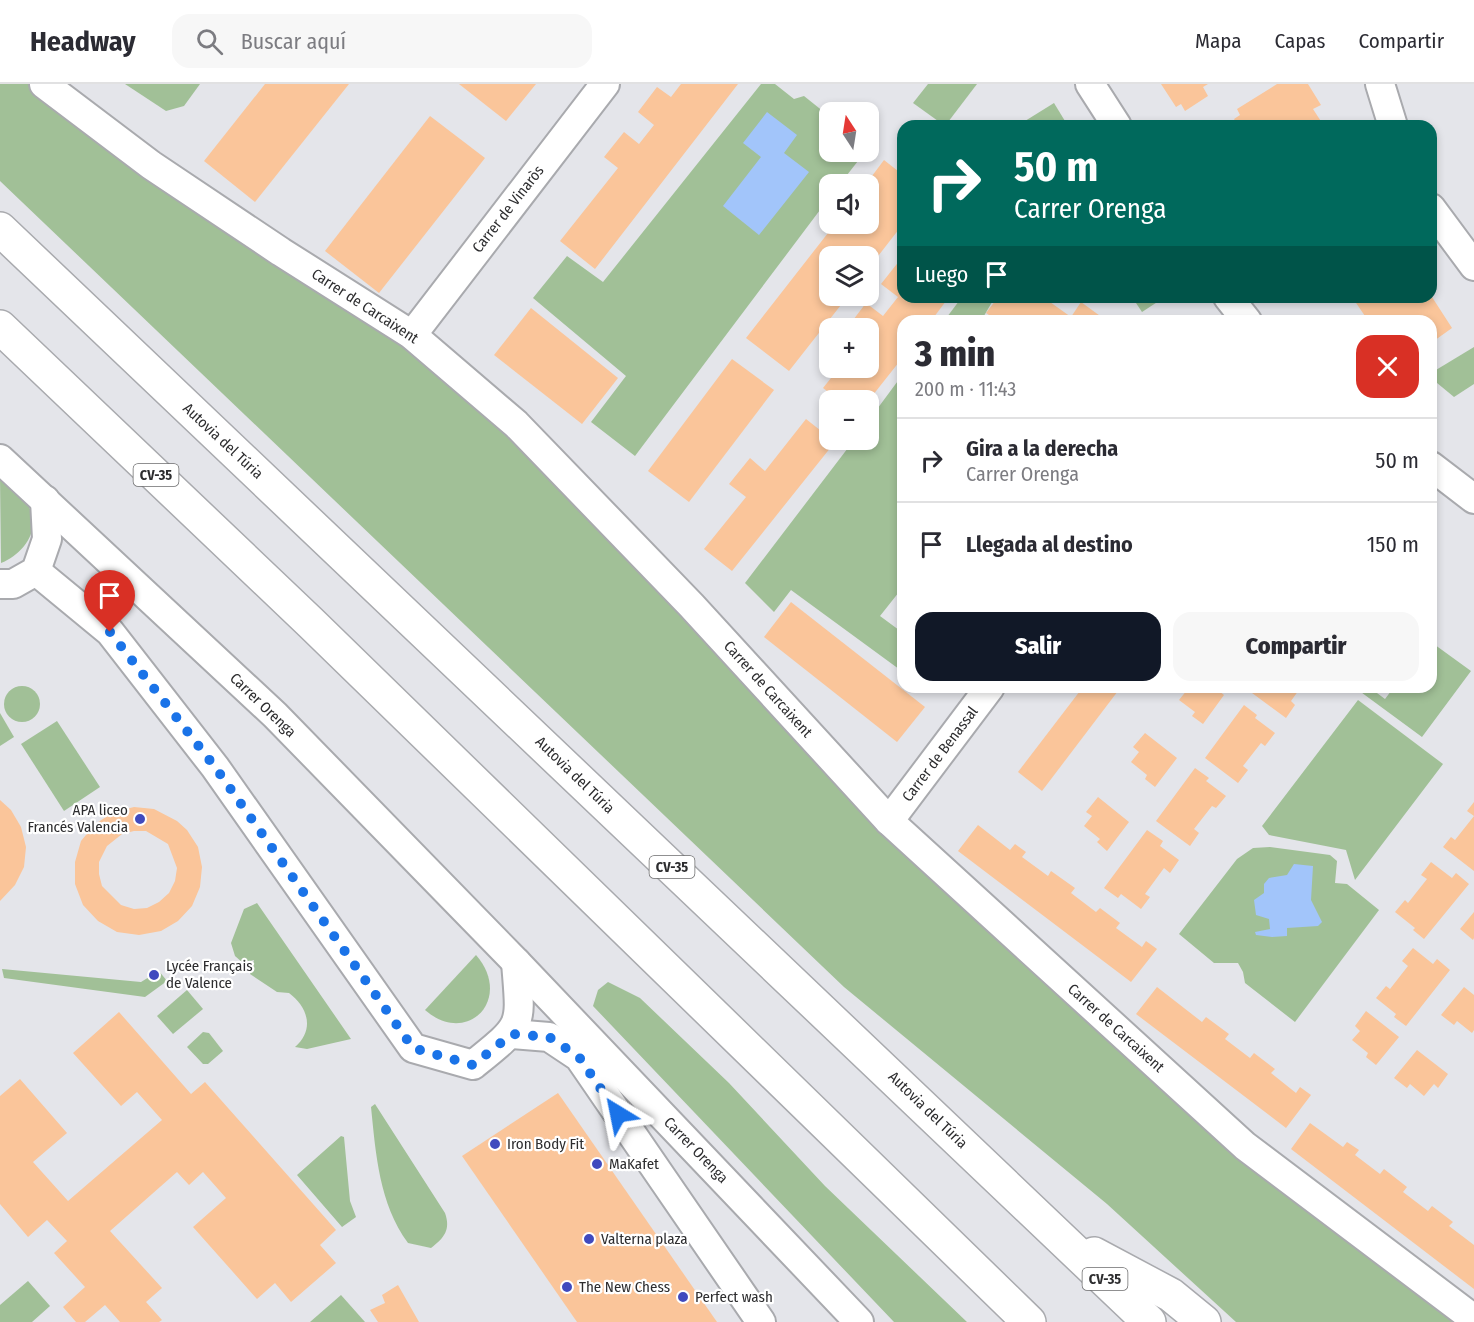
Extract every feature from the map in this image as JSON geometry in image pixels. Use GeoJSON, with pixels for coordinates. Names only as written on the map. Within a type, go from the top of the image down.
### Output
{"type":"FeatureCollection","features":[{"type":"Feature","properties":{"kind":"highway","name":"Autovia del Túria"},"geometry":{"type":"LineString","coordinates":[[0,230],[1149,1322]]}},
{"type":"Feature","properties":{"kind":"highway","name":"CV-35"},"geometry":{"type":"LineString","coordinates":[[0,327],[311,623],[1029,1322]]}},
{"type":"Feature","properties":{"kind":"highway"},"geometry":{"type":"LineString","coordinates":[[1060,1235],[1171,1295],[1204,1322]]}},
{"type":"Feature","properties":{"kind":"street","name":"Carrer de Carcaixent"},"geometry":{"type":"LineString","coordinates":[[44,84],[151,165],[281,252],[412,335],[516,424],[691,604],[889,821],[1245,1146],[1474,1319]]}},
{"type":"Feature","properties":{"kind":"street","name":"Carrer de Vinaròs"},"geometry":{"type":"LineString","coordinates":[[412,335],[605,84]]}},
{"type":"Feature","properties":{"kind":"street"},"geometry":{"type":"LineString","coordinates":[[1090,84],[1113,120]]}},
{"type":"Feature","properties":{"kind":"street"},"geometry":{"type":"LineString","coordinates":[[1380,84],[1391,120]]}},
{"type":"Feature","properties":{"kind":"street"},"geometry":{"type":"LineString","coordinates":[[1437,216],[1474,266]]}},
{"type":"Feature","properties":{"kind":"street"},"geometry":{"type":"LineString","coordinates":[[1233,303],[1242,315]]}},
{"type":"Feature","properties":{"kind":"street","name":"Carrer Orenga"},"geometry":{"type":"LineString","coordinates":[[0,459],[275,715],[516,962],[850,1319]]}},
{"type":"Feature","properties":{"kind":"street"},"geometry":{"type":"LineString","coordinates":[[1437,471],[1474,499]]}},
{"type":"Feature","properties":{"kind":"street"},"geometry":{"type":"LineString","coordinates":[[0,584],[13,584],[36,571],[47,539],[45,500]]}},
{"type":"Feature","properties":{"kind":"street"},"geometry":{"type":"LineString","coordinates":[[36,571],[110,632],[215,767],[413,1048],[473,1065],[512,1034],[520,1016],[516,962]]}},
{"type":"Feature","properties":{"kind":"street","name":"Carrer de Benassal"},"geometry":{"type":"LineString","coordinates":[[889,821],[985,693]]}},
{"type":"Feature","properties":{"kind":"street"},"geometry":{"type":"LineString","coordinates":[[512,1034],[549,1037],[579,1057],[761,1322]]}},
{"type":"Feature","properties":{"kind":"green space"},"geometry":{"type":"Polygon","coordinates":[[[0,84],[51,84],[403,325],[968,889],[1467,1322],[1236,1322],[1107,1204],[844,987],[0,181],[0,84]]]}},
{"type":"Feature","properties":{"kind":"green space"},"geometry":{"type":"Polygon","coordinates":[[[125,84],[200,84],[184,106],[166,111],[125,84]]]}},
{"type":"Feature","properties":{"kind":"green space"},"geometry":{"type":"Polygon","coordinates":[[[761,84],[775,84],[794,99],[804,96],[819,108],[819,162],[857,162],[848,174],[819,174],[819,211],[635,456],[591,422],[626,376],[533,298],[567,256],[603,282],[761,84]]]}},
{"type":"Feature","properties":{"kind":"green space"},"geometry":{"type":"Polygon","coordinates":[[[928,84],[977,84],[950,120],[937,120],[913,103],[928,84]]]}},
{"type":"Feature","properties":{"kind":"green space"},"geometry":{"type":"Polygon","coordinates":[[[1054,103],[1064,120],[1027,120],[1054,103]]]}},
{"type":"Feature","properties":{"kind":"green space"},"geometry":{"type":"Polygon","coordinates":[[[958,303],[992,303],[984,315],[948,315],[958,303]]]}},
{"type":"Feature","properties":{"kind":"green space"},"geometry":{"type":"Polygon","coordinates":[[[1136,303],[1156,303],[1142,312],[1136,303]]]}},
{"type":"Feature","properties":{"kind":"green space"},"geometry":{"type":"Polygon","coordinates":[[[1474,347],[1474,384],[1454,397],[1437,383],[1437,369],[1474,347]]]}},
{"type":"Feature","properties":{"kind":"green space"},"geometry":{"type":"Polygon","coordinates":[[[897,382],[897,595],[880,616],[897,629],[897,668],[791,590],[774,612],[745,583],[846,450],[879,450],[879,406],[897,382]]]}},
{"type":"Feature","properties":{"kind":"green space"},"geometry":{"type":"Polygon","coordinates":[[[0,477],[24,500],[33,519],[33,528],[25,545],[1,563],[0,477]]]}},
{"type":"Feature","properties":{"kind":"green space"},"geometry":{"type":"Polygon","coordinates":[[[1437,646],[1471,671],[1422,737],[1362,693],[1377,693],[1385,699],[1390,693],[1437,693],[1437,646]]]}},
{"type":"Feature","properties":{"kind":"green space"},"geometry":{"type":"Polygon","coordinates":[[[22,686],[34,692],[40,704],[34,716],[22,722],[10,716],[4,704],[10,692],[22,686]]]}},
{"type":"Feature","properties":{"kind":"green space"},"geometry":{"type":"Polygon","coordinates":[[[1358,700],[1443,764],[1355,880],[1346,850],[1269,835],[1262,826],[1358,700]]]}},
{"type":"Feature","properties":{"kind":"green space"},"geometry":{"type":"Polygon","coordinates":[[[0,713],[14,737],[0,746],[0,713]]]}},
{"type":"Feature","properties":{"kind":"green space"},"geometry":{"type":"Polygon","coordinates":[[[57,721],[100,787],[64,811],[21,744],[57,721]]]}},
{"type":"Feature","properties":{"kind":"green space"},"geometry":{"type":"Polygon","coordinates":[[[1270,847],[1330,855],[1337,861],[1335,883],[1347,884],[1379,910],[1295,1022],[1245,983],[1238,963],[1214,963],[1179,934],[1237,859],[1253,848],[1270,847]]]}},
{"type":"Feature","properties":{"kind":"green space"},"geometry":{"type":"Polygon","coordinates":[[[257,903],[351,1039],[307,1049],[295,1047],[307,1026],[305,1012],[301,1005],[289,993],[277,992],[250,974],[254,960],[243,963],[235,956],[231,943],[244,909],[257,903]]]}},
{"type":"Feature","properties":{"kind":"green space"},"geometry":{"type":"Polygon","coordinates":[[[476,955],[486,972],[490,987],[488,1001],[480,1013],[470,1020],[456,1023],[441,1020],[425,1010],[476,955]]]}},
{"type":"Feature","properties":{"kind":"green space"},"geometry":{"type":"Polygon","coordinates":[[[2,969],[141,982],[159,971],[167,981],[145,997],[4,978],[2,969]]]}},
{"type":"Feature","properties":{"kind":"green space"},"geometry":{"type":"Polygon","coordinates":[[[608,982],[640,998],[729,1083],[825,1186],[967,1322],[894,1322],[593,1006],[598,990],[608,982]]]}},
{"type":"Feature","properties":{"kind":"green space"},"geometry":{"type":"Polygon","coordinates":[[[187,990],[203,1009],[173,1034],[157,1016],[187,990]]]}},
{"type":"Feature","properties":{"kind":"green space"},"geometry":{"type":"Polygon","coordinates":[[[203,1032],[209,1033],[223,1051],[208,1064],[203,1064],[187,1047],[203,1032]]]}},
{"type":"Feature","properties":{"kind":"green space"},"geometry":{"type":"Polygon","coordinates":[[[375,1104],[445,1213],[447,1229],[440,1241],[431,1248],[408,1243],[391,1212],[377,1161],[371,1107],[375,1104]]]}},
{"type":"Feature","properties":{"kind":"green space"},"geometry":{"type":"Polygon","coordinates":[[[341,1136],[344,1137],[350,1201],[356,1217],[342,1227],[297,1175],[341,1136]]]}},
{"type":"Feature","properties":{"kind":"green space"},"geometry":{"type":"Polygon","coordinates":[[[28,1281],[50,1306],[32,1322],[0,1322],[0,1305],[28,1281]]]}},
{"type":"Feature","properties":{"kind":"green space"},"geometry":{"type":"Polygon","coordinates":[[[341,1295],[365,1322],[310,1322],[341,1295]]]}},
{"type":"Feature","properties":{"kind":"water"},"geometry":{"type":"Polygon","coordinates":[[[767,112],[797,135],[784,153],[809,172],[759,235],[723,206],[761,157],[743,143],[767,112]]]}},
{"type":"Feature","properties":{"kind":"water"},"geometry":{"type":"Polygon","coordinates":[[[1294,864],[1313,866],[1311,900],[1322,922],[1318,926],[1287,928],[1287,936],[1256,935],[1255,932],[1270,929],[1269,919],[1256,915],[1254,900],[1264,893],[1264,884],[1269,878],[1287,875],[1294,864]]]}},
{"type":"Feature","properties":{"kind":"building"},"geometry":{"type":"Polygon","coordinates":[[[265,84],[349,84],[255,202],[204,161],[265,84]]]}},
{"type":"Feature","properties":{"kind":"building"},"geometry":{"type":"Polygon","coordinates":[[[459,84],[536,84],[506,121],[459,84]]]}},
{"type":"Feature","properties":{"kind":"building"},"geometry":{"type":"Polygon","coordinates":[[[681,84],[738,84],[595,269],[560,241],[618,168],[604,157],[624,132],[639,144],[654,125],[638,112],[657,87],[671,97],[681,84]]]}},
{"type":"Feature","properties":{"kind":"building"},"geometry":{"type":"Polygon","coordinates":[[[1161,84],[1208,84],[1203,87],[1208,96],[1185,111],[1181,104],[1176,107],[1161,84]]]}},
{"type":"Feature","properties":{"kind":"building"},"geometry":{"type":"Polygon","coordinates":[[[1277,84],[1308,84],[1321,105],[1313,109],[1320,120],[1235,120],[1240,115],[1237,109],[1277,84]]]}},
{"type":"Feature","properties":{"kind":"building"},"geometry":{"type":"Polygon","coordinates":[[[430,116],[485,158],[379,293],[325,251],[430,116]]]}},
{"type":"Feature","properties":{"kind":"building"},"geometry":{"type":"Polygon","coordinates":[[[884,160],[897,170],[897,232],[879,255],[879,246],[819,246],[819,306],[840,306],[831,318],[819,318],[819,333],[789,371],[746,338],[827,234],[879,234],[879,174],[874,174],[884,160]]]}},
{"type":"Feature","properties":{"kind":"building"},"geometry":{"type":"Polygon","coordinates":[[[897,264],[897,296],[881,284],[897,264]]]}},
{"type":"Feature","properties":{"kind":"building"},"geometry":{"type":"Polygon","coordinates":[[[897,298],[897,303],[944,303],[936,315],[897,315],[897,365],[877,390],[826,390],[823,388],[831,378],[879,378],[879,318],[855,318],[864,306],[870,306],[883,316],[897,298]]]}},
{"type":"Feature","properties":{"kind":"building"},"geometry":{"type":"Polygon","coordinates":[[[994,303],[1051,303],[1068,315],[989,315],[986,313],[994,303]]]}},
{"type":"Feature","properties":{"kind":"building"},"geometry":{"type":"Polygon","coordinates":[[[1082,303],[1099,315],[1072,315],[1082,303]]]}},
{"type":"Feature","properties":{"kind":"building"},"geometry":{"type":"Polygon","coordinates":[[[1356,303],[1436,303],[1452,328],[1437,339],[1437,315],[1364,315],[1356,303]]]}},
{"type":"Feature","properties":{"kind":"building"},"geometry":{"type":"Polygon","coordinates":[[[531,308],[618,378],[582,424],[494,355],[531,308]]]}},
{"type":"Feature","properties":{"kind":"building"},"geometry":{"type":"Polygon","coordinates":[[[732,359],[774,390],[689,502],[648,471],[732,359]]]}},
{"type":"Feature","properties":{"kind":"building"},"geometry":{"type":"Polygon","coordinates":[[[806,419],[819,429],[819,450],[829,450],[732,571],[704,549],[746,497],[729,484],[750,458],[765,471],[806,419]]]}},
{"type":"Feature","properties":{"kind":"building"},"geometry":{"type":"Polygon","coordinates":[[[791,602],[897,685],[897,693],[907,693],[925,707],[897,742],[764,637],[791,602]]]}},
{"type":"Feature","properties":{"kind":"building"},"geometry":{"type":"Polygon","coordinates":[[[1078,693],[1116,693],[1042,791],[1018,772],[1078,693]]]}},
{"type":"Feature","properties":{"kind":"building"},"geometry":{"type":"Polygon","coordinates":[[[1185,693],[1222,693],[1224,695],[1203,724],[1192,716],[1195,712],[1179,700],[1185,693]]]}},
{"type":"Feature","properties":{"kind":"building"},"geometry":{"type":"Polygon","coordinates":[[[1252,693],[1297,693],[1291,701],[1295,705],[1286,718],[1252,693]]]}},
{"type":"Feature","properties":{"kind":"building"},"geometry":{"type":"Polygon","coordinates":[[[1244,705],[1257,715],[1255,718],[1275,733],[1265,746],[1261,743],[1243,766],[1248,770],[1238,783],[1205,758],[1244,705]]]}},
{"type":"Feature","properties":{"kind":"building"},"geometry":{"type":"Polygon","coordinates":[[[1145,733],[1177,758],[1155,787],[1145,779],[1147,775],[1131,762],[1139,752],[1133,747],[1145,733]]]}},
{"type":"Feature","properties":{"kind":"building"},"geometry":{"type":"Polygon","coordinates":[[[1195,768],[1209,778],[1206,781],[1226,796],[1216,808],[1212,806],[1194,829],[1199,833],[1190,846],[1156,821],[1195,768]]]}},
{"type":"Feature","properties":{"kind":"building"},"geometry":{"type":"Polygon","coordinates":[[[1098,797],[1129,822],[1107,851],[1097,842],[1100,839],[1084,826],[1092,816],[1086,812],[1098,797]]]}},
{"type":"Feature","properties":{"kind":"building"},"geometry":{"type":"Polygon","coordinates":[[[0,800],[11,810],[21,827],[26,847],[24,867],[15,885],[0,901],[0,800]]]}},
{"type":"Feature","properties":{"kind":"building"},"geometry":{"type":"Polygon","coordinates":[[[1474,802],[1474,816],[1467,811],[1474,802]]]}},
{"type":"Feature","properties":{"kind":"building"},"geometry":{"type":"Polygon","coordinates":[[[134,807],[154,809],[177,821],[187,830],[198,847],[202,867],[200,887],[192,906],[178,921],[161,931],[139,935],[117,932],[98,921],[83,905],[75,884],[75,862],[81,841],[95,824],[114,812],[134,807]],[[146,831],[122,834],[107,846],[99,862],[102,886],[121,905],[134,909],[147,908],[159,902],[169,893],[175,881],[177,868],[168,844],[146,831]]]}},
{"type":"Feature","properties":{"kind":"building"},"geometry":{"type":"Polygon","coordinates":[[[1474,816],[1474,871],[1443,847],[1451,837],[1455,840],[1474,816]]]}},
{"type":"Feature","properties":{"kind":"building"},"geometry":{"type":"Polygon","coordinates":[[[978,825],[1010,850],[1015,844],[1026,852],[1022,857],[1048,876],[1051,871],[1075,888],[1071,893],[1096,912],[1100,908],[1120,923],[1116,928],[1142,947],[1146,941],[1157,949],[1131,982],[958,851],[978,825]]]}},
{"type":"Feature","properties":{"kind":"building"},"geometry":{"type":"Polygon","coordinates":[[[1147,830],[1163,841],[1160,846],[1179,860],[1170,873],[1164,868],[1145,894],[1150,897],[1141,909],[1121,894],[1118,898],[1104,888],[1147,830]]]}},
{"type":"Feature","properties":{"kind":"building"},"geometry":{"type":"Polygon","coordinates":[[[1431,862],[1452,878],[1456,873],[1469,884],[1424,939],[1413,930],[1415,928],[1395,912],[1405,900],[1408,903],[1427,879],[1421,875],[1431,862]]]}},
{"type":"Feature","properties":{"kind":"building"},"geometry":{"type":"Polygon","coordinates":[[[1474,912],[1474,938],[1473,940],[1460,929],[1474,912]]]}},
{"type":"Feature","properties":{"kind":"building"},"geometry":{"type":"Polygon","coordinates":[[[1413,948],[1433,964],[1437,959],[1450,970],[1406,1026],[1394,1017],[1396,1014],[1376,998],[1386,986],[1390,989],[1408,966],[1402,961],[1413,948]]]}},
{"type":"Feature","properties":{"kind":"building"},"geometry":{"type":"Polygon","coordinates":[[[1157,987],[1202,1022],[1206,1017],[1229,1034],[1225,1039],[1250,1058],[1254,1053],[1275,1069],[1271,1073],[1296,1093],[1300,1087],[1311,1095],[1286,1128],[1136,1014],[1157,987]]]}},
{"type":"Feature","properties":{"kind":"building"},"geometry":{"type":"Polygon","coordinates":[[[1464,987],[1474,995],[1474,1030],[1472,1033],[1457,1021],[1454,1025],[1441,1015],[1464,987]]]}},
{"type":"Feature","properties":{"kind":"building"},"geometry":{"type":"Polygon","coordinates":[[[1366,1011],[1399,1037],[1376,1065],[1366,1057],[1368,1053],[1352,1040],[1360,1031],[1355,1026],[1366,1011]]]}},
{"type":"Feature","properties":{"kind":"building"},"geometry":{"type":"Polygon","coordinates":[[[119,1012],[191,1094],[205,1082],[336,1230],[320,1245],[336,1263],[291,1302],[275,1283],[257,1299],[193,1227],[226,1198],[203,1172],[189,1185],[177,1172],[110,1231],[162,1288],[146,1302],[162,1320],[159,1322],[120,1322],[105,1305],[85,1322],[76,1322],[63,1307],[85,1287],[54,1253],[67,1241],[47,1220],[28,1237],[0,1204],[0,1096],[20,1079],[67,1133],[33,1162],[68,1201],[162,1120],[137,1092],[121,1106],[73,1053],[119,1012]]]}},
{"type":"Feature","properties":{"kind":"building"},"geometry":{"type":"Polygon","coordinates":[[[1417,1050],[1448,1074],[1438,1088],[1434,1084],[1424,1096],[1410,1084],[1407,1088],[1394,1078],[1417,1050]]]}},
{"type":"Feature","properties":{"kind":"building","name":"Valterna plaza"},"geometry":{"type":"Polygon","coordinates":[[[558,1093],[717,1322],[577,1322],[462,1156],[558,1093]]]}},
{"type":"Feature","properties":{"kind":"building"},"geometry":{"type":"Polygon","coordinates":[[[1310,1123],[1343,1147],[1347,1142],[1359,1150],[1355,1155],[1380,1174],[1384,1169],[1407,1187],[1403,1192],[1428,1211],[1432,1206],[1453,1222],[1449,1226],[1474,1245],[1474,1289],[1291,1149],[1310,1123]]]}},
{"type":"Feature","properties":{"kind":"building"},"geometry":{"type":"Polygon","coordinates":[[[398,1285],[419,1322],[378,1322],[370,1310],[385,1303],[382,1295],[398,1285]]]}},
{"type":"Feature","properties":{"kind":"place","name":"APA liceo Francés Valencia"},"geometry":{"type":"Point","coordinates":[140,819]}},
{"type":"Feature","properties":{"kind":"place","name":"Lycée Français de Valence"},"geometry":{"type":"Point","coordinates":[154,975]}},
{"type":"Feature","properties":{"kind":"place","name":"Iron Body Fit"},"geometry":{"type":"Point","coordinates":[495,1144]}},
{"type":"Feature","properties":{"kind":"place","name":"MaKafet"},"geometry":{"type":"Point","coordinates":[597,1164]}},
{"type":"Feature","properties":{"kind":"place","name":"Valterna plaza"},"geometry":{"type":"Point","coordinates":[589,1239]}},
{"type":"Feature","properties":{"kind":"place","name":"The New Chess"},"geometry":{"type":"Point","coordinates":[567,1287]}},
{"type":"Feature","properties":{"kind":"place","name":"Perfect wash"},"geometry":{"type":"Point","coordinates":[683,1297]}},
{"type":"Feature","properties":{"kind":"route"},"geometry":{"type":"LineString","coordinates":[[110,632],[215,767],[413,1048],[473,1065],[512,1034],[549,1037],[579,1057],[618,1114]]}}]}
